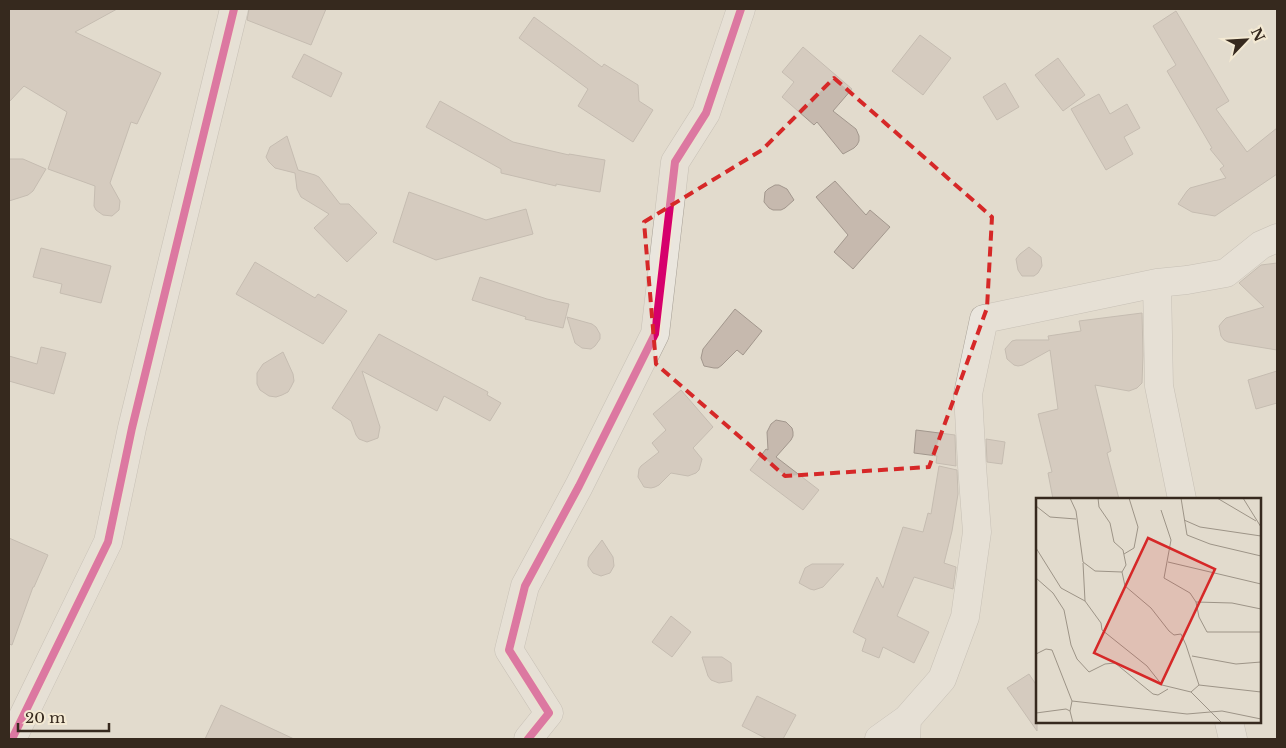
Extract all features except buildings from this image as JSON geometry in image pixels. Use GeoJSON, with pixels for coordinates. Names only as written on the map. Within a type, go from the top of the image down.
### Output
{"type":"FeatureCollection","features":[{"type":"Feature","properties":{"kind":"street"},"geometry":{"type":"LineString","coordinates":[[12,739],[108,542],[134,419],[234,9]]}},
{"type":"Feature","properties":{"kind":"street"},"geometry":{"type":"LineString","coordinates":[[528,739],[549,713],[509,650],[525,586],[579,486],[655,334],[675,162],[706,113],[741,9]]}},
{"type":"Feature","properties":{"kind":"street"},"geometry":{"type":"LineString","coordinates":[[879,739],[907,729],[942,679],[965,618],[977,532],[968,394],[984,319],[1157,283],[1226,273],[1261,244],[1277,238]]}},
{"type":"Feature","properties":{"kind":"street"},"geometry":{"type":"LineString","coordinates":[[1157,283],[1159,386],[1182,498]]}},
{"type":"Feature","properties":{"kind":"street"},"geometry":{"type":"LineString","coordinates":[[1229,723],[1233,739]]}},
{"type":"Feature","properties":{"kind":"highlighted area"},"geometry":{"type":"Polygon","coordinates":[[[834,78],[992,217],[987,308],[929,467],[785,476],[656,364],[644,222],[762,150],[834,78]]]}},
{"type":"Feature","properties":{"kind":"cycle path"},"geometry":{"type":"LineString","coordinates":[[12,739],[108,542],[132,428],[234,9]]}},
{"type":"Feature","properties":{"kind":"cycle path"},"geometry":{"type":"LineString","coordinates":[[528,739],[549,713],[509,650],[525,586],[579,486],[655,334],[675,162],[706,113],[741,9]]}}]}
